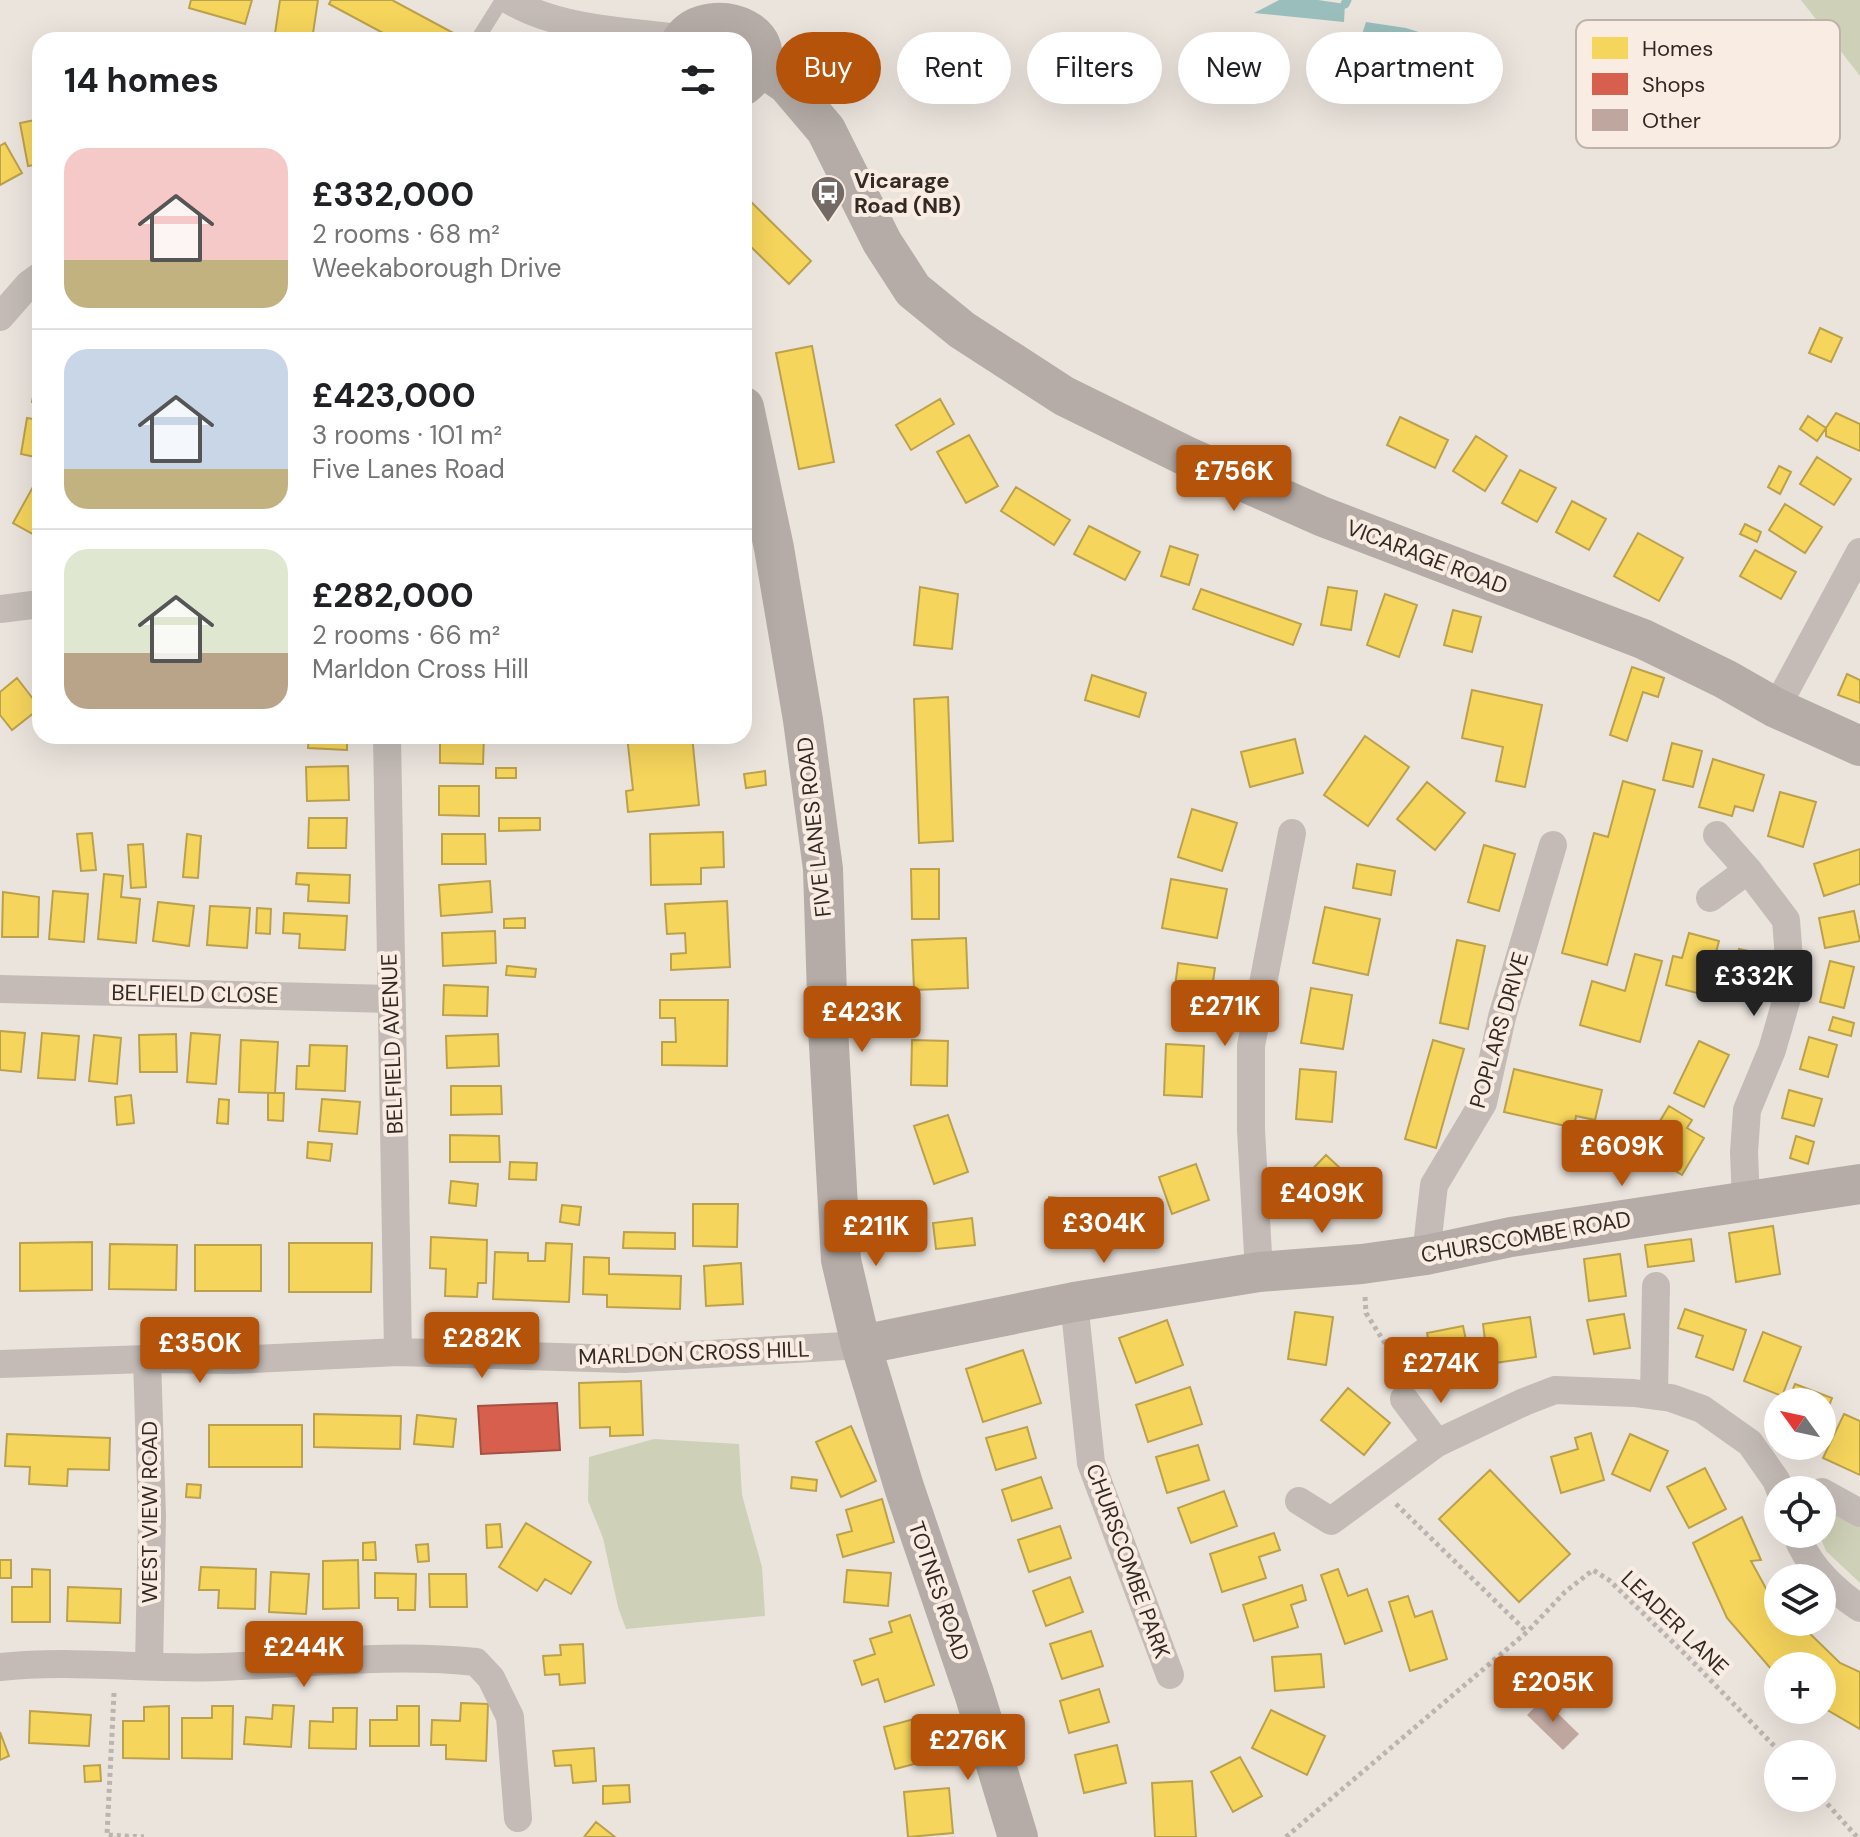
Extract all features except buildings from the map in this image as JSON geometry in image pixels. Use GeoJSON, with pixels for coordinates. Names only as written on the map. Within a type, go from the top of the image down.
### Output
{"type":"FeatureCollection","features":[{"type":"Feature","properties":{"kind":"street"},"geometry":{"type":"LineString","coordinates":[[509,0],[526,11],[624,32]]}},
{"type":"Feature","properties":{"kind":"street"},"geometry":{"type":"LineString","coordinates":[[685,32],[698,17],[723,5],[747,19],[756,29],[762,53],[752,76]]}},
{"type":"Feature","properties":{"kind":"street","name":"VICARAGE ROAD"},"geometry":{"type":"LineString","coordinates":[[752,76],[787,84],[826,130],[882,242],[913,290],[962,330],[1064,396],[1186,456],[1321,516],[1643,639],[1776,708],[1860,746]]}},
{"type":"Feature","properties":{"kind":"street"},"geometry":{"type":"LineString","coordinates":[[0,317],[32,282]]}},
{"type":"Feature","properties":{"kind":"street","name":"FIVE LANES ROAD"},"geometry":{"type":"LineString","coordinates":[[752,446],[803,720],[823,869],[841,1260],[861,1345]]}},
{"type":"Feature","properties":{"kind":"street"},"geometry":{"type":"LineString","coordinates":[[1776,708],[1860,552]]}},
{"type":"Feature","properties":{"kind":"street"},"geometry":{"type":"LineString","coordinates":[[0,609],[32,605]]}},
{"type":"Feature","properties":{"kind":"street","name":"BELFIELD AVENUE"},"geometry":{"type":"LineString","coordinates":[[387,744],[398,1352]]}},
{"type":"Feature","properties":{"kind":"street"},"geometry":{"type":"LineString","coordinates":[[1259,1272],[1251,1130],[1251,1046],[1292,833]]}},
{"type":"Feature","properties":{"kind":"street"},"geometry":{"type":"LineString","coordinates":[[1717,835],[1786,920],[1791,984],[1772,1050],[1747,1110],[1744,1152],[1746,1202]]}},
{"type":"Feature","properties":{"kind":"street","name":"POPLARS DRIVE"},"geometry":{"type":"LineString","coordinates":[[1426,1255],[1434,1185],[1483,1103],[1502,1017],[1553,845]]}},
{"type":"Feature","properties":{"kind":"street"},"geometry":{"type":"LineString","coordinates":[[1710,898],[1748,870]]}},
{"type":"Feature","properties":{"kind":"street","name":"BELFIELD CLOSE"},"geometry":{"type":"LineString","coordinates":[[0,989],[390,999]]}},
{"type":"Feature","properties":{"kind":"street","name":"CHURSCOMBE ROAD"},"geometry":{"type":"LineString","coordinates":[[861,1345],[1074,1302],[1259,1272],[1362,1264],[1426,1255],[1511,1237],[1860,1184]]}},
{"type":"Feature","properties":{"kind":"street"},"geometry":{"type":"LineString","coordinates":[[1654,1395],[1656,1286]]}},
{"type":"Feature","properties":{"kind":"street","name":"CHURSCOMBE PARK"},"geometry":{"type":"LineString","coordinates":[[1074,1302],[1091,1463],[1170,1675]]}},
{"type":"Feature","properties":{"kind":"street","name":"MARLDON CROSS HILL"},"geometry":{"type":"LineString","coordinates":[[0,1364],[147,1359],[234,1360],[398,1352],[625,1359],[861,1345]]}},
{"type":"Feature","properties":{"kind":"street","name":"TOTNES ROAD"},"geometry":{"type":"LineString","coordinates":[[861,1345],[1018,1837]]}},
{"type":"Feature","properties":{"kind":"street","name":"WEST VIEW ROAD"},"geometry":{"type":"LineString","coordinates":[[147,1359],[152,1516],[149,1666]]}},
{"type":"Feature","properties":{"kind":"street"},"geometry":{"type":"LineString","coordinates":[[1299,1501],[1331,1521],[1437,1443],[1555,1390],[1654,1395],[1702,1409],[1750,1443],[1772,1476]]}},
{"type":"Feature","properties":{"kind":"street"},"geometry":{"type":"LineString","coordinates":[[1404,1399],[1437,1443]]}},
{"type":"Feature","properties":{"kind":"street"},"geometry":{"type":"LineString","coordinates":[[1836,1500],[1860,1513]]}},
{"type":"Feature","properties":{"kind":"street"},"geometry":{"type":"LineString","coordinates":[[1802,1548],[1822,1578],[1860,1608]]}},
{"type":"Feature","properties":{"kind":"street"},"geometry":{"type":"LineString","coordinates":[[0,1667],[83,1663],[216,1667],[450,1659],[476,1662],[491,1678],[510,1717],[518,1818]]}},
{"type":"Feature","properties":{"kind":"lane"},"geometry":{"type":"LineString","coordinates":[[482,32],[502,0]]}},
{"type":"Feature","properties":{"kind":"path"},"geometry":{"type":"LineString","coordinates":[[1362,1264],[1366,1313],[1413,1388],[1404,1399]]}},
{"type":"Feature","properties":{"kind":"path"},"geometry":{"type":"LineString","coordinates":[[1377,1486],[1527,1632]]}},
{"type":"Feature","properties":{"kind":"path","name":"LEADER LANE"},"geometry":{"type":"LineString","coordinates":[[1286,1837],[1527,1632],[1565,1592],[1593,1570],[1609,1580],[1768,1740]]}},
{"type":"Feature","properties":{"kind":"path"},"geometry":{"type":"LineString","coordinates":[[116,1664],[107,1835],[144,1837]]}},
{"type":"Feature","properties":{"kind":"path"},"geometry":{"type":"LineString","coordinates":[[1835,1812],[1857,1837]]}},
{"type":"Feature","properties":{"kind":"green space"},"geometry":{"type":"Polygon","coordinates":[[[1801,0],[1860,0],[1860,76],[1840,50],[1840,20],[1817,20],[1801,0]]]}},
{"type":"Feature","properties":{"kind":"green space"},"geometry":{"type":"Polygon","coordinates":[[[654,1439],[739,1444],[742,1495],[762,1567],[765,1616],[626,1629],[603,1538],[588,1501],[589,1457],[654,1439]]]}},
{"type":"Feature","properties":{"kind":"green space"},"geometry":{"type":"Polygon","coordinates":[[[1836,1515],[1860,1526],[1860,1583],[1825,1548],[1836,1548],[1836,1515]]]}},
{"type":"Feature","properties":{"kind":"water"},"geometry":{"type":"Polygon","coordinates":[[[1279,0],[1345,4],[1344,22],[1254,13],[1279,0]]]}},
{"type":"Feature","properties":{"kind":"water"},"geometry":{"type":"Polygon","coordinates":[[[1366,22],[1419,32],[1363,32],[1366,22]]]}},
{"type":"Feature","properties":{"kind":"waterway"},"geometry":{"type":"LineString","coordinates":[[1345,4],[1347,0]]}},
{"type":"Feature","properties":{"kind":"place","name":"Vicarage Road (NB)"},"geometry":{"type":"Point","coordinates":[828,224]}}]}
